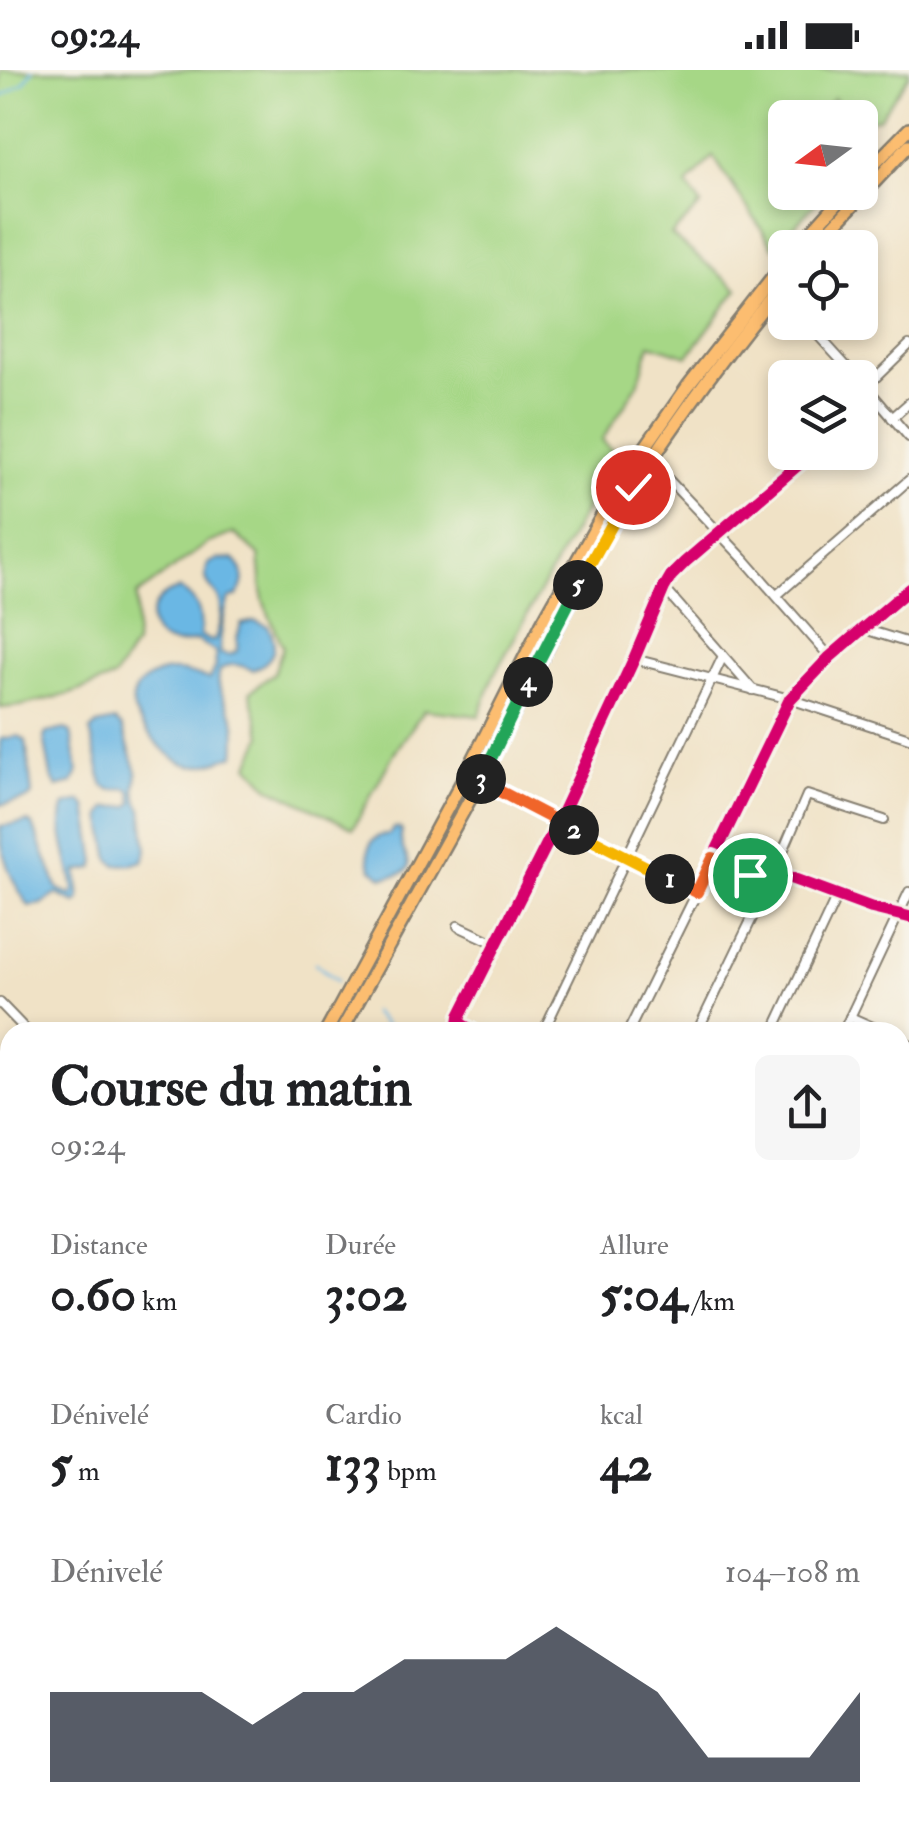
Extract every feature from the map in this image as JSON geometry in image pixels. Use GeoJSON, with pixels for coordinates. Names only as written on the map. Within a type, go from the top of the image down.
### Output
{"type":"FeatureCollection","features":[{"type":"Feature","properties":{"kind":"main road"},"geometry":{"type":"LineString","coordinates":[[878,161],[909,129]]}},
{"type":"Feature","properties":{"kind":"main road"},"geometry":{"type":"LineString","coordinates":[[830,230],[909,145]]}},
{"type":"Feature","properties":{"kind":"main road"},"geometry":{"type":"LineString","coordinates":[[813,230],[831,210]]}},
{"type":"Feature","properties":{"kind":"main road"},"geometry":{"type":"LineString","coordinates":[[342,1022],[541,626],[621,482],[688,386],[768,284]]}},
{"type":"Feature","properties":{"kind":"main road"},"geometry":{"type":"LineString","coordinates":[[342,1022],[480,781],[610,524],[688,408],[768,308]]}},
{"type":"Feature","properties":{"kind":"street"},"geometry":{"type":"LineString","coordinates":[[822,340],[841,360]]}},
{"type":"Feature","properties":{"kind":"street"},"geometry":{"type":"LineString","coordinates":[[878,369],[909,344]]}},
{"type":"Feature","properties":{"kind":"street"},"geometry":{"type":"LineString","coordinates":[[878,402],[909,437]]}},
{"type":"Feature","properties":{"kind":"street"},"geometry":{"type":"LineString","coordinates":[[892,418],[909,403]]}},
{"type":"Feature","properties":{"kind":"street"},"geometry":{"type":"LineString","coordinates":[[459,1022],[558,822],[671,576],[793,470]]}},
{"type":"Feature","properties":{"kind":"street"},"geometry":{"type":"LineString","coordinates":[[662,473],[830,658]]}},
{"type":"Feature","properties":{"kind":"street"},"geometry":{"type":"LineString","coordinates":[[776,596],[909,480]]}},
{"type":"Feature","properties":{"kind":"street"},"geometry":{"type":"LineString","coordinates":[[664,588],[753,690]]}},
{"type":"Feature","properties":{"kind":"street"},"geometry":{"type":"LineString","coordinates":[[633,1022],[790,700],[830,658],[909,590]]}},
{"type":"Feature","properties":{"kind":"street"},"geometry":{"type":"LineString","coordinates":[[864,629],[909,643]]}},
{"type":"Feature","properties":{"kind":"street"},"geometry":{"type":"LineString","coordinates":[[548,1022],[723,656]]}},
{"type":"Feature","properties":{"kind":"street"},"geometry":{"type":"LineString","coordinates":[[634,659],[790,700],[909,738]]}},
{"type":"Feature","properties":{"kind":"street"},"geometry":{"type":"LineString","coordinates":[[466,774],[697,892]]}},
{"type":"Feature","properties":{"kind":"street"},"geometry":{"type":"LineString","coordinates":[[702,1022],[807,795],[884,820]]}},
{"type":"Feature","properties":{"kind":"street"},"geometry":{"type":"LineString","coordinates":[[713,858],[758,878],[788,877],[904,916]]}},
{"type":"Feature","properties":{"kind":"street"},"geometry":{"type":"LineString","coordinates":[[848,1022],[904,916],[909,892]]}},
{"type":"Feature","properties":{"kind":"street"},"geometry":{"type":"LineString","coordinates":[[778,1022],[838,896]]}},
{"type":"Feature","properties":{"kind":"street"},"geometry":{"type":"LineString","coordinates":[[458,926],[496,944]]}},
{"type":"Feature","properties":{"kind":"street"},"geometry":{"type":"LineString","coordinates":[[0,1003],[18,1022]]}},
{"type":"Feature","properties":{"kind":"street"},"geometry":{"type":"LineString","coordinates":[[850,1018],[860,1022]]}},
{"type":"Feature","properties":{"kind":"green space"},"geometry":{"type":"Polygon","coordinates":[[[0,70],[909,70],[878,118],[878,100],[768,100],[768,210],[809,210],[791,230],[768,230],[768,239],[713,156],[687,185],[701,205],[671,235],[738,289],[688,356],[650,344],[638,384],[602,440],[616,454],[494,675],[479,716],[424,710],[393,755],[353,828],[269,787],[249,765],[262,736],[250,692],[274,673],[283,647],[263,601],[259,555],[234,533],[208,543],[137,595],[135,645],[114,678],[70,694],[0,708],[0,70]]]}},
{"type":"Feature","properties":{"kind":"water"},"geometry":{"type":"Polygon","coordinates":[[[233,559],[243,576],[237,596],[229,599],[227,605],[220,653],[229,655],[237,651],[241,624],[255,621],[268,626],[274,647],[266,662],[253,670],[232,665],[220,670],[220,689],[235,724],[235,755],[195,766],[173,757],[149,735],[133,702],[143,682],[157,674],[177,671],[210,679],[216,666],[215,652],[197,640],[165,641],[151,625],[157,603],[180,589],[198,608],[200,635],[214,641],[221,608],[206,572],[208,564],[233,559]]]}},
{"type":"Feature","properties":{"kind":"water"},"geometry":{"type":"Polygon","coordinates":[[[115,721],[122,727],[137,772],[135,790],[142,809],[147,850],[143,861],[133,864],[116,865],[110,860],[102,816],[107,808],[133,803],[131,791],[126,788],[112,790],[103,786],[90,731],[115,721]]]}},
{"type":"Feature","properties":{"kind":"water"},"geometry":{"type":"Polygon","coordinates":[[[65,729],[71,733],[78,772],[73,783],[57,787],[51,776],[44,737],[46,733],[65,729]]]}},
{"type":"Feature","properties":{"kind":"water"},"geometry":{"type":"Polygon","coordinates":[[[19,736],[26,741],[32,795],[0,805],[0,739],[19,736]]]}},
{"type":"Feature","properties":{"kind":"water"},"geometry":{"type":"Polygon","coordinates":[[[81,801],[87,807],[96,862],[94,868],[77,871],[80,900],[76,903],[57,894],[42,904],[29,906],[8,868],[0,826],[28,822],[33,825],[58,889],[71,895],[74,892],[62,815],[65,805],[81,801]]]}},
{"type":"Feature","properties":{"kind":"water"},"geometry":{"type":"Polygon","coordinates":[[[394,828],[402,831],[409,867],[398,875],[383,877],[372,869],[369,851],[376,838],[394,828]]]}},
{"type":"Feature","properties":{"kind":"waterway"},"geometry":{"type":"LineString","coordinates":[[0,98],[24,83],[33,70]]}},
{"type":"Feature","properties":{"kind":"waterway"},"geometry":{"type":"LineString","coordinates":[[315,963],[337,981]]}},
{"type":"Feature","properties":{"kind":"waterway"},"geometry":{"type":"LineString","coordinates":[[372,1012],[382,1022]]}},
{"type":"Feature","properties":{"kind":"cycle path"},"geometry":{"type":"LineString","coordinates":[[459,1022],[558,822],[671,576],[792,470]]}},
{"type":"Feature","properties":{"kind":"cycle path"},"geometry":{"type":"LineString","coordinates":[[713,858],[790,699],[830,657],[909,589]]}},
{"type":"Feature","properties":{"kind":"cycle path"},"geometry":{"type":"LineString","coordinates":[[466,774],[697,892],[713,858],[758,878],[788,877],[872,908],[909,917]]}},
{"type":"Feature","properties":{"kind":"route"},"geometry":{"type":"LineString","coordinates":[[633,487],[590,561],[480,781],[697,892],[713,858],[750,875]]}}]}
